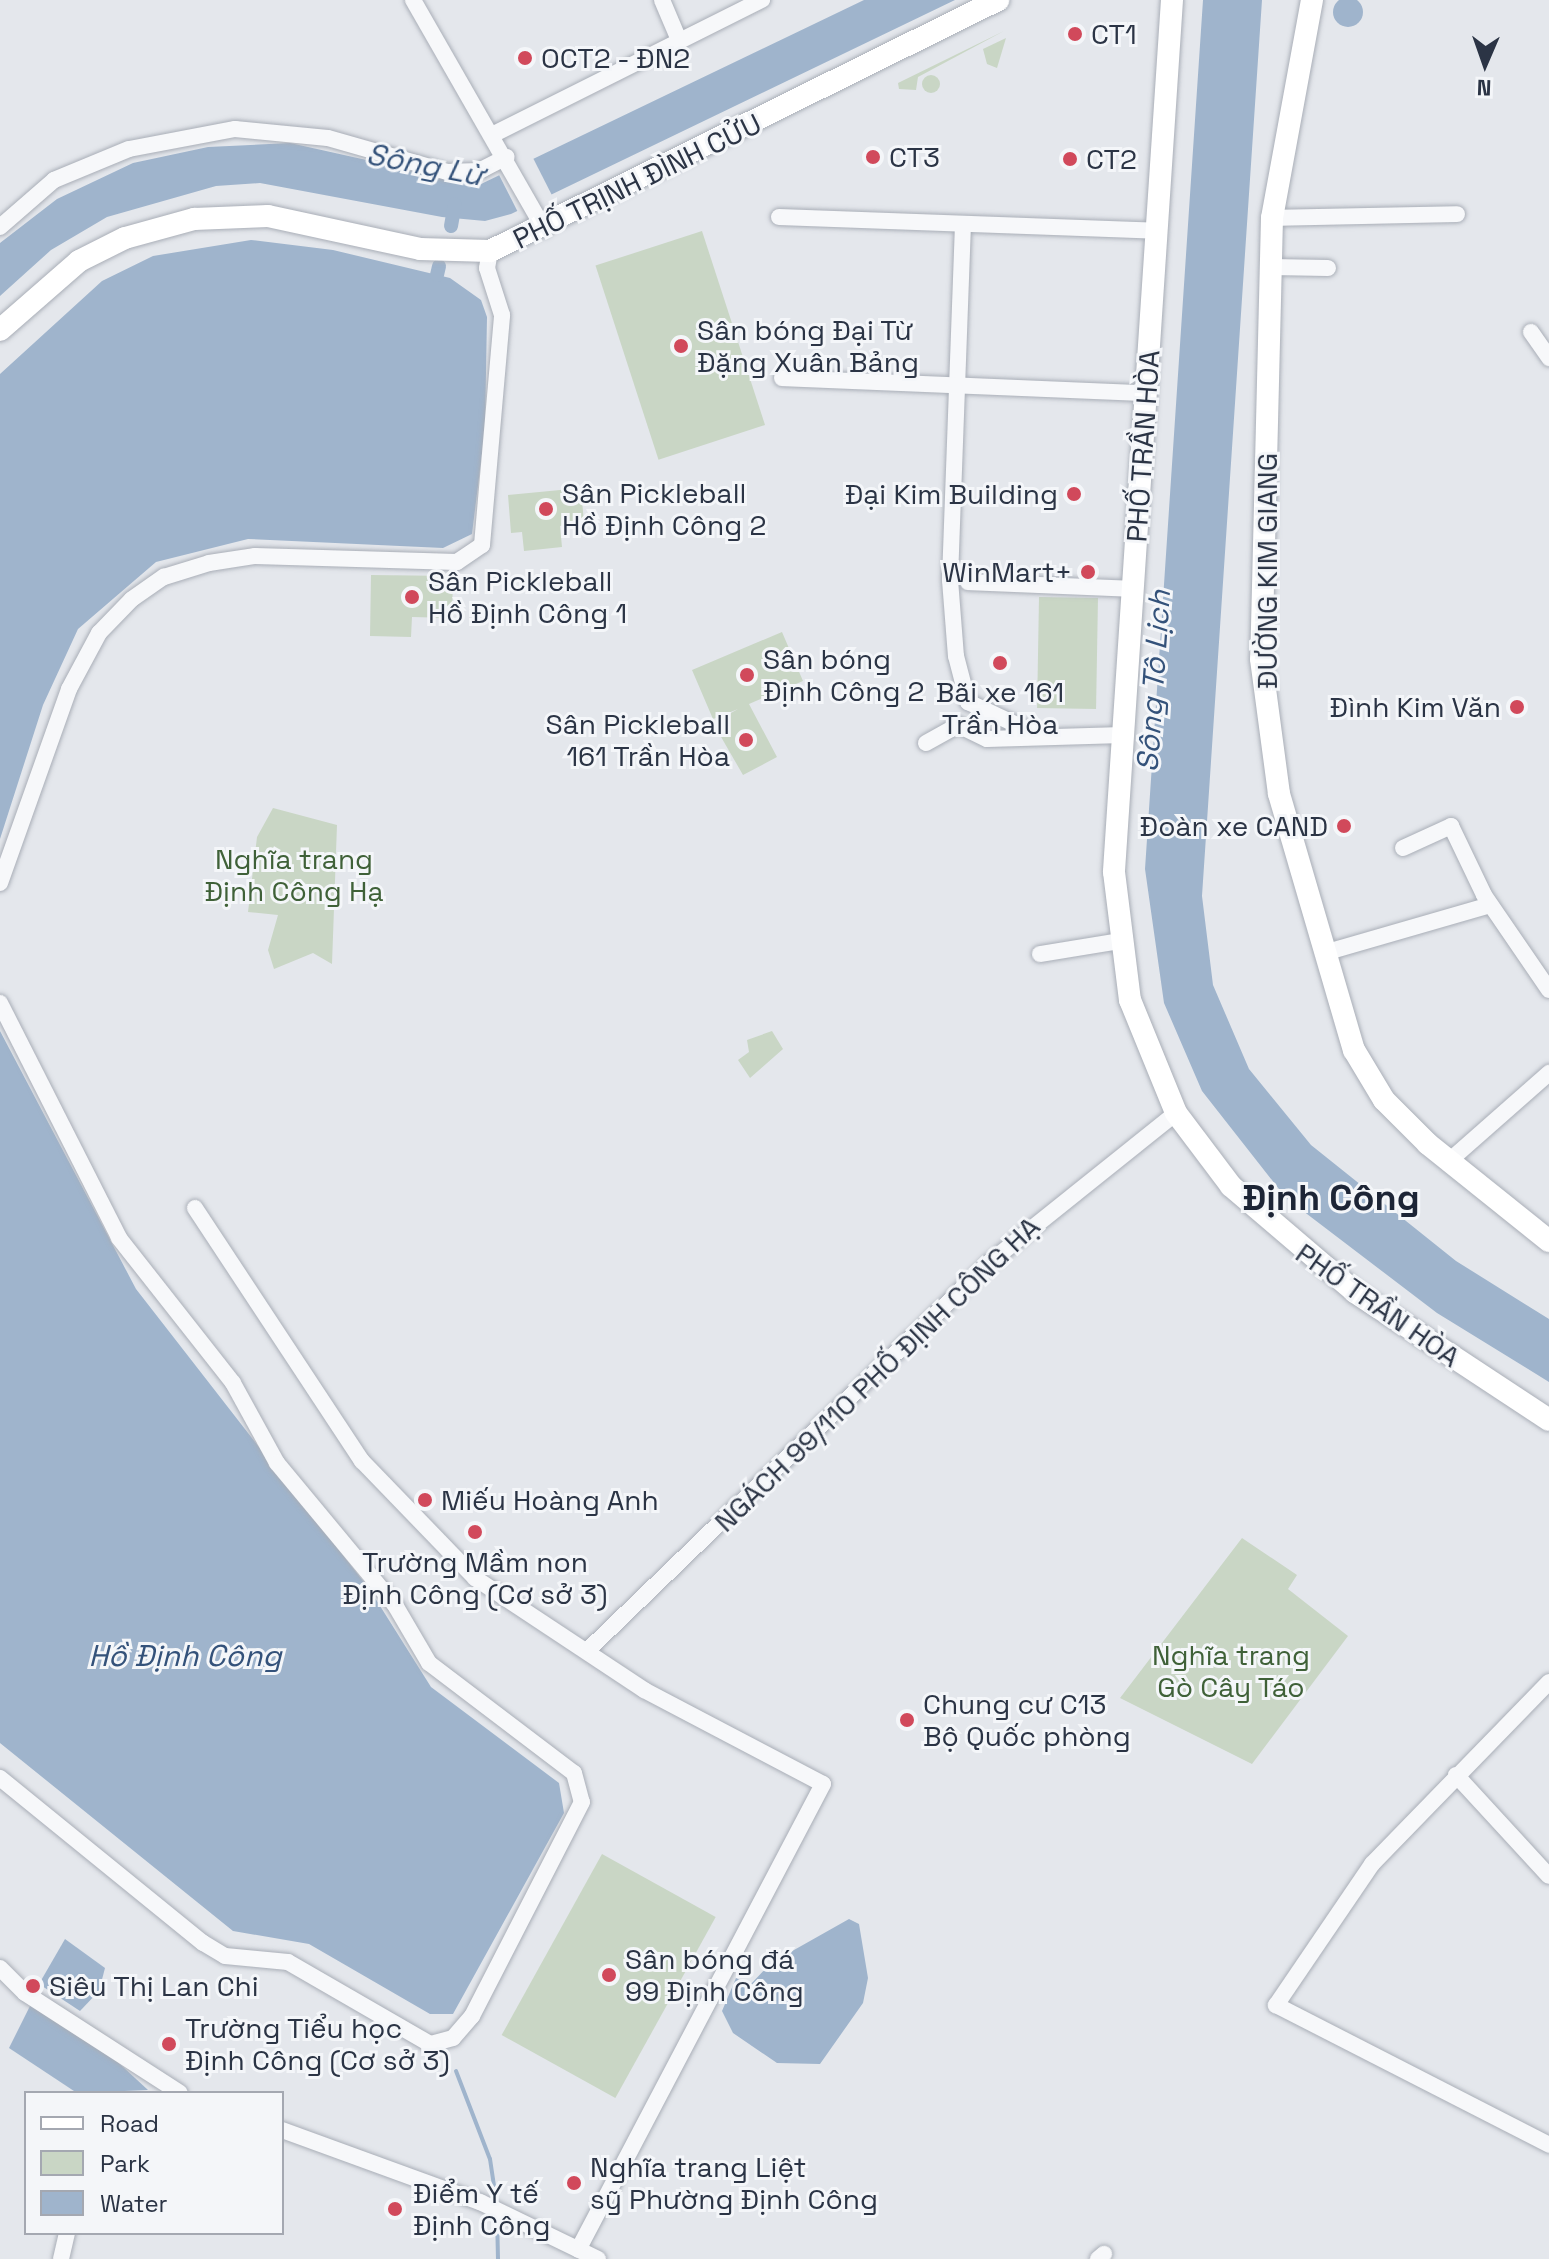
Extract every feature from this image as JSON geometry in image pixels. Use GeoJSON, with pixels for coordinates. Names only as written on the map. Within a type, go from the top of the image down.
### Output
{"type":"FeatureCollection","features":[{"type":"Feature","properties":{"kind":"main road","name":"PHỐ TRỊNH ĐÌNH CỬU"},"geometry":{"type":"LineString","coordinates":[[0,330],[79,261],[125,238],[194,219],[268,216],[420,249],[490,251],[998,0]]}},
{"type":"Feature","properties":{"kind":"main road","name":"PHỐ TRẦN HÒA"},"geometry":{"type":"LineString","coordinates":[[1172,0],[1114,872],[1119,941],[1130,1000],[1176,1113],[1231,1186],[1288,1240],[1549,1420]]}},
{"type":"Feature","properties":{"kind":"main road","name":"ĐƯỜNG KIM GIANG"},"geometry":{"type":"LineString","coordinates":[[1312,0],[1272,218],[1261,659],[1279,794],[1354,1050],[1384,1100],[1448,1162],[1549,1241]]}},
{"type":"Feature","properties":{"kind":"street"},"geometry":{"type":"LineString","coordinates":[[413,0],[510,161],[542,224]]}},
{"type":"Feature","properties":{"kind":"street"},"geometry":{"type":"LineString","coordinates":[[662,0],[679,40]]}},
{"type":"Feature","properties":{"kind":"street"},"geometry":{"type":"LineString","coordinates":[[494,134],[762,0]]}},
{"type":"Feature","properties":{"kind":"street"},"geometry":{"type":"LineString","coordinates":[[0,227],[54,180],[129,149],[235,129],[328,138],[447,172],[479,171],[510,161]]}},
{"type":"Feature","properties":{"kind":"street"},"geometry":{"type":"LineString","coordinates":[[1272,218],[1457,214]]}},
{"type":"Feature","properties":{"kind":"street"},"geometry":{"type":"LineString","coordinates":[[779,217],[1157,231]]}},
{"type":"Feature","properties":{"kind":"street"},"geometry":{"type":"LineString","coordinates":[[963,224],[950,580],[956,656],[968,702],[1034,733]]}},
{"type":"Feature","properties":{"kind":"street"},"geometry":{"type":"LineString","coordinates":[[0,883],[69,689],[99,633],[132,599],[164,577],[255,556],[457,562],[482,545],[502,315],[487,268],[490,251]]}},
{"type":"Feature","properties":{"kind":"street"},"geometry":{"type":"LineString","coordinates":[[1271,267],[1328,268]]}},
{"type":"Feature","properties":{"kind":"street"},"geometry":{"type":"LineString","coordinates":[[1531,332],[1549,358]]}},
{"type":"Feature","properties":{"kind":"street"},"geometry":{"type":"LineString","coordinates":[[782,378],[1147,393]]}},
{"type":"Feature","properties":{"kind":"street"},"geometry":{"type":"LineString","coordinates":[[968,582],[1134,589]]}},
{"type":"Feature","properties":{"kind":"street"},"geometry":{"type":"LineString","coordinates":[[926,743],[958,725],[987,739],[1034,733],[1123,735]]}},
{"type":"Feature","properties":{"kind":"street"},"geometry":{"type":"LineString","coordinates":[[1403,848],[1451,826],[1490,905],[1549,990]]}},
{"type":"Feature","properties":{"kind":"street"},"geometry":{"type":"LineString","coordinates":[[1324,953],[1490,905]]}},
{"type":"Feature","properties":{"kind":"street"},"geometry":{"type":"LineString","coordinates":[[1040,954],[1119,941]]}},
{"type":"Feature","properties":{"kind":"street"},"geometry":{"type":"LineString","coordinates":[[0,1003],[119,1238],[233,1383],[277,1463],[395,1605],[429,1663],[578,1780],[579,1819],[472,2016],[453,2038],[430,2044],[288,1962],[225,1956],[203,1943],[0,1778]]}},
{"type":"Feature","properties":{"kind":"street"},"geometry":{"type":"LineString","coordinates":[[1448,1162],[1549,1073]]}},
{"type":"Feature","properties":{"kind":"street","name":"NGÁCH 99/110 PHỐ ĐỊNH CÔNG HẠ"},"geometry":{"type":"LineString","coordinates":[[589,1649],[990,1262],[1176,1113]]}},
{"type":"Feature","properties":{"kind":"street"},"geometry":{"type":"LineString","coordinates":[[195,1208],[362,1461],[414,1520],[485,1586],[589,1649],[644,1690],[823,1784],[578,2250]]}},
{"type":"Feature","properties":{"kind":"street"},"geometry":{"type":"LineString","coordinates":[[1549,1682],[1372,1864],[1276,2005],[1549,2145]]}},
{"type":"Feature","properties":{"kind":"street"},"geometry":{"type":"LineString","coordinates":[[1456,1775],[1549,1876]]}},
{"type":"Feature","properties":{"kind":"street"},"geometry":{"type":"LineString","coordinates":[[0,1968],[169,2091]]}},
{"type":"Feature","properties":{"kind":"street"},"geometry":{"type":"LineString","coordinates":[[284,2131],[496,2209],[598,2259]]}},
{"type":"Feature","properties":{"kind":"street"},"geometry":{"type":"LineString","coordinates":[[61,2259],[67,2235]]}},
{"type":"Feature","properties":{"kind":"green space"},"geometry":{"type":"Polygon","coordinates":[[[1004,31],[918,77],[916,90],[899,89],[898,83],[1004,31]]]}},
{"type":"Feature","properties":{"kind":"green space"},"geometry":{"type":"Polygon","coordinates":[[[1006,38],[997,68],[987,64],[983,49],[1006,38]]]}},
{"type":"Feature","properties":{"kind":"green space"},"geometry":{"type":"Polygon","coordinates":[[[931,75],[940,84],[931,93],[922,84],[931,75]]]}},
{"type":"Feature","properties":{"kind":"green space","name":"Sân bóng Đại Từ Đặng Xuân Bảng"},"geometry":{"type":"Polygon","coordinates":[[[702,231],[765,425],[659,460],[595,266],[702,231]]]}},
{"type":"Feature","properties":{"kind":"green space","name":"Sân Pickleball Hồ Định Công 2"},"geometry":{"type":"Polygon","coordinates":[[[581,488],[584,523],[560,526],[562,547],[524,551],[522,532],[511,533],[508,495],[581,488]]]}},
{"type":"Feature","properties":{"kind":"green space","name":"Sân Pickleball Hồ Định Công 1"},"geometry":{"type":"Polygon","coordinates":[[[371,575],[453,576],[452,618],[412,617],[411,637],[370,636],[371,575]]]}},
{"type":"Feature","properties":{"kind":"green space"},"geometry":{"type":"Polygon","coordinates":[[[1039,597],[1098,598],[1096,709],[1037,708],[1039,597]]]}},
{"type":"Feature","properties":{"kind":"green space","name":"Sân bóng Định Công 2"},"geometry":{"type":"Polygon","coordinates":[[[782,632],[803,681],[749,704],[777,757],[743,775],[713,723],[738,709],[713,719],[692,670],[782,632]]]}},
{"type":"Feature","properties":{"kind":"green space","name":"Nghĩa trang Định Công Hạ"},"geometry":{"type":"Polygon","coordinates":[[[273,808],[337,825],[332,964],[313,953],[274,969],[268,950],[278,915],[248,912],[257,837],[273,808]]]}},
{"type":"Feature","properties":{"kind":"green space"},"geometry":{"type":"Polygon","coordinates":[[[772,1031],[783,1049],[750,1078],[738,1060],[749,1052],[747,1040],[772,1031]]]}},
{"type":"Feature","properties":{"kind":"green space","name":"Nghĩa trang Gò Cây Táo"},"geometry":{"type":"Polygon","coordinates":[[[1242,1538],[1297,1575],[1288,1589],[1348,1636],[1252,1764],[1120,1698],[1242,1538]]]}},
{"type":"Feature","properties":{"kind":"green space","name":"Sân bóng đá 99 Định Công"},"geometry":{"type":"Polygon","coordinates":[[[602,1854],[716,1917],[615,2098],[502,2035],[602,1854]]]}},
{"type":"Feature","properties":{"kind":"water"},"geometry":{"type":"Polygon","coordinates":[[[1341,-1],[1355,-1],[1362,6],[1362,18],[1354,26],[1342,26],[1334,18],[1334,6],[1341,-1]]]}},
{"type":"Feature","properties":{"kind":"water"},"geometry":{"type":"Polygon","coordinates":[[[864,0],[955,0],[511,214],[485,221],[442,217],[260,183],[216,186],[107,217],[51,250],[0,296],[0,243],[57,199],[133,163],[208,147],[290,143],[479,185],[864,0]]]}},
{"type":"Feature","properties":{"kind":"water"},"geometry":{"type":"Polygon","coordinates":[[[1203,0],[1262,0],[1202,896],[1213,985],[1249,1069],[1311,1145],[1456,1261],[1549,1319],[1549,1382],[1437,1313],[1286,1198],[1202,1091],[1164,1003],[1145,869],[1203,0]]]}},
{"type":"Feature","properties":{"kind":"water"},"geometry":{"type":"Polygon","coordinates":[[[251,240],[333,250],[450,278],[481,300],[487,317],[485,429],[472,534],[443,548],[248,539],[156,562],[78,629],[43,705],[0,839],[0,374],[102,281],[153,256],[251,240]]]}},
{"type":"Feature","properties":{"kind":"water","name":"Hồ Định Công"},"geometry":{"type":"Polygon","coordinates":[[[0,1031],[136,1289],[370,1590],[431,1687],[559,1783],[564,1813],[453,2014],[430,2014],[309,1944],[233,1931],[0,1743],[0,1031]]]}},
{"type":"Feature","properties":{"kind":"water"},"geometry":{"type":"Polygon","coordinates":[[[849,1919],[859,1924],[868,1978],[863,2003],[820,2064],[777,2063],[733,2033],[722,2011],[736,1978],[750,1985],[771,1963],[849,1919]]]}},
{"type":"Feature","properties":{"kind":"water"},"geometry":{"type":"Polygon","coordinates":[[[65,1939],[105,1968],[99,1991],[80,2011],[39,1984],[65,1939]]]}},
{"type":"Feature","properties":{"kind":"water"},"geometry":{"type":"Polygon","coordinates":[[[31,2004],[109,2054],[148,2090],[74,2091],[9,2048],[31,2004]]]}},
{"type":"Feature","properties":{"kind":"pier"},"geometry":{"type":"Polygon","coordinates":[[[532,156],[554,200],[520,217],[498,173],[532,156]]]}},
{"type":"Feature","properties":{"kind":"waterway","name":"Sông Lừ"},"geometry":{"type":"LineString","coordinates":[[451,226],[455,204]]}},
{"type":"Feature","properties":{"kind":"waterway"},"geometry":{"type":"LineString","coordinates":[[437,275],[439,266]]}},
{"type":"Feature","properties":{"kind":"waterway"},"geometry":{"type":"LineString","coordinates":[[456,2071],[490,2159],[497,2206]]}},
{"type":"Feature","properties":{"kind":"waterway"},"geometry":{"type":"LineString","coordinates":[[497,2215],[498,2259]]}},
{"type":"Feature","properties":{"kind":"place","name":"CT1"},"geometry":{"type":"Point","coordinates":[1075,34]}},
{"type":"Feature","properties":{"kind":"place","name":"OCT2 - ĐN2"},"geometry":{"type":"Point","coordinates":[525,58]}},
{"type":"Feature","properties":{"kind":"place","name":"CT3"},"geometry":{"type":"Point","coordinates":[873,157]}},
{"type":"Feature","properties":{"kind":"place","name":"CT2"},"geometry":{"type":"Point","coordinates":[1070,159]}},
{"type":"Feature","properties":{"kind":"place","name":"Sân bóng Đại Từ Đặng Xuân Bảng"},"geometry":{"type":"Point","coordinates":[681,346]}},
{"type":"Feature","properties":{"kind":"place","name":"Đại Kim Building"},"geometry":{"type":"Point","coordinates":[1074,494]}},
{"type":"Feature","properties":{"kind":"place","name":"Sân Pickleball Hồ Định Công 2"},"geometry":{"type":"Point","coordinates":[546,509]}},
{"type":"Feature","properties":{"kind":"place","name":"WinMart+"},"geometry":{"type":"Point","coordinates":[1088,572]}},
{"type":"Feature","properties":{"kind":"place","name":"Sân Pickleball Hồ Định Công 1"},"geometry":{"type":"Point","coordinates":[412,597]}},
{"type":"Feature","properties":{"kind":"place","name":"Bãi xe 161 Trần Hòa"},"geometry":{"type":"Point","coordinates":[1000,663]}},
{"type":"Feature","properties":{"kind":"place","name":"Sân bóng Định Công 2"},"geometry":{"type":"Point","coordinates":[747,675]}},
{"type":"Feature","properties":{"kind":"place","name":"Đình Kim Văn"},"geometry":{"type":"Point","coordinates":[1517,707]}},
{"type":"Feature","properties":{"kind":"place","name":"Sân Pickleball 161 Trần Hòa"},"geometry":{"type":"Point","coordinates":[746,740]}},
{"type":"Feature","properties":{"kind":"place","name":"Đoàn xe CAND"},"geometry":{"type":"Point","coordinates":[1344,826]}},
{"type":"Feature","properties":{"kind":"place","name":"Miếu Hoàng Anh"},"geometry":{"type":"Point","coordinates":[425,1500]}},
{"type":"Feature","properties":{"kind":"place","name":"Trường Mầm non Định Công (Cơ sở 3)"},"geometry":{"type":"Point","coordinates":[475,1532]}},
{"type":"Feature","properties":{"kind":"place","name":"Chung cư C13 Bộ Quốc phòng"},"geometry":{"type":"Point","coordinates":[907,1720]}},
{"type":"Feature","properties":{"kind":"place","name":"Sân bóng đá 99 Định Công"},"geometry":{"type":"Point","coordinates":[609,1975]}},
{"type":"Feature","properties":{"kind":"place","name":"Siêu Thị Lan Chi"},"geometry":{"type":"Point","coordinates":[33,1986]}},
{"type":"Feature","properties":{"kind":"place","name":"Trường Tiểu học Định Công (Cơ sở 3)"},"geometry":{"type":"Point","coordinates":[169,2044]}},
{"type":"Feature","properties":{"kind":"place","name":"Nghĩa trang Liệt sỹ Phường Định Công"},"geometry":{"type":"Point","coordinates":[574,2183]}},
{"type":"Feature","properties":{"kind":"place","name":"Điểm Y tế Định Công"},"geometry":{"type":"Point","coordinates":[395,2209]}},
{"type":"Feature","properties":{"kind":"district","name":"Định Công"},"geometry":{"type":"Point","coordinates":[1331,1199]}},
{"type":"Feature","properties":{"kind":"water label","name":"Sông Tô Lịch"},"geometry":{"type":"Point","coordinates":[1154,681]}}]}
